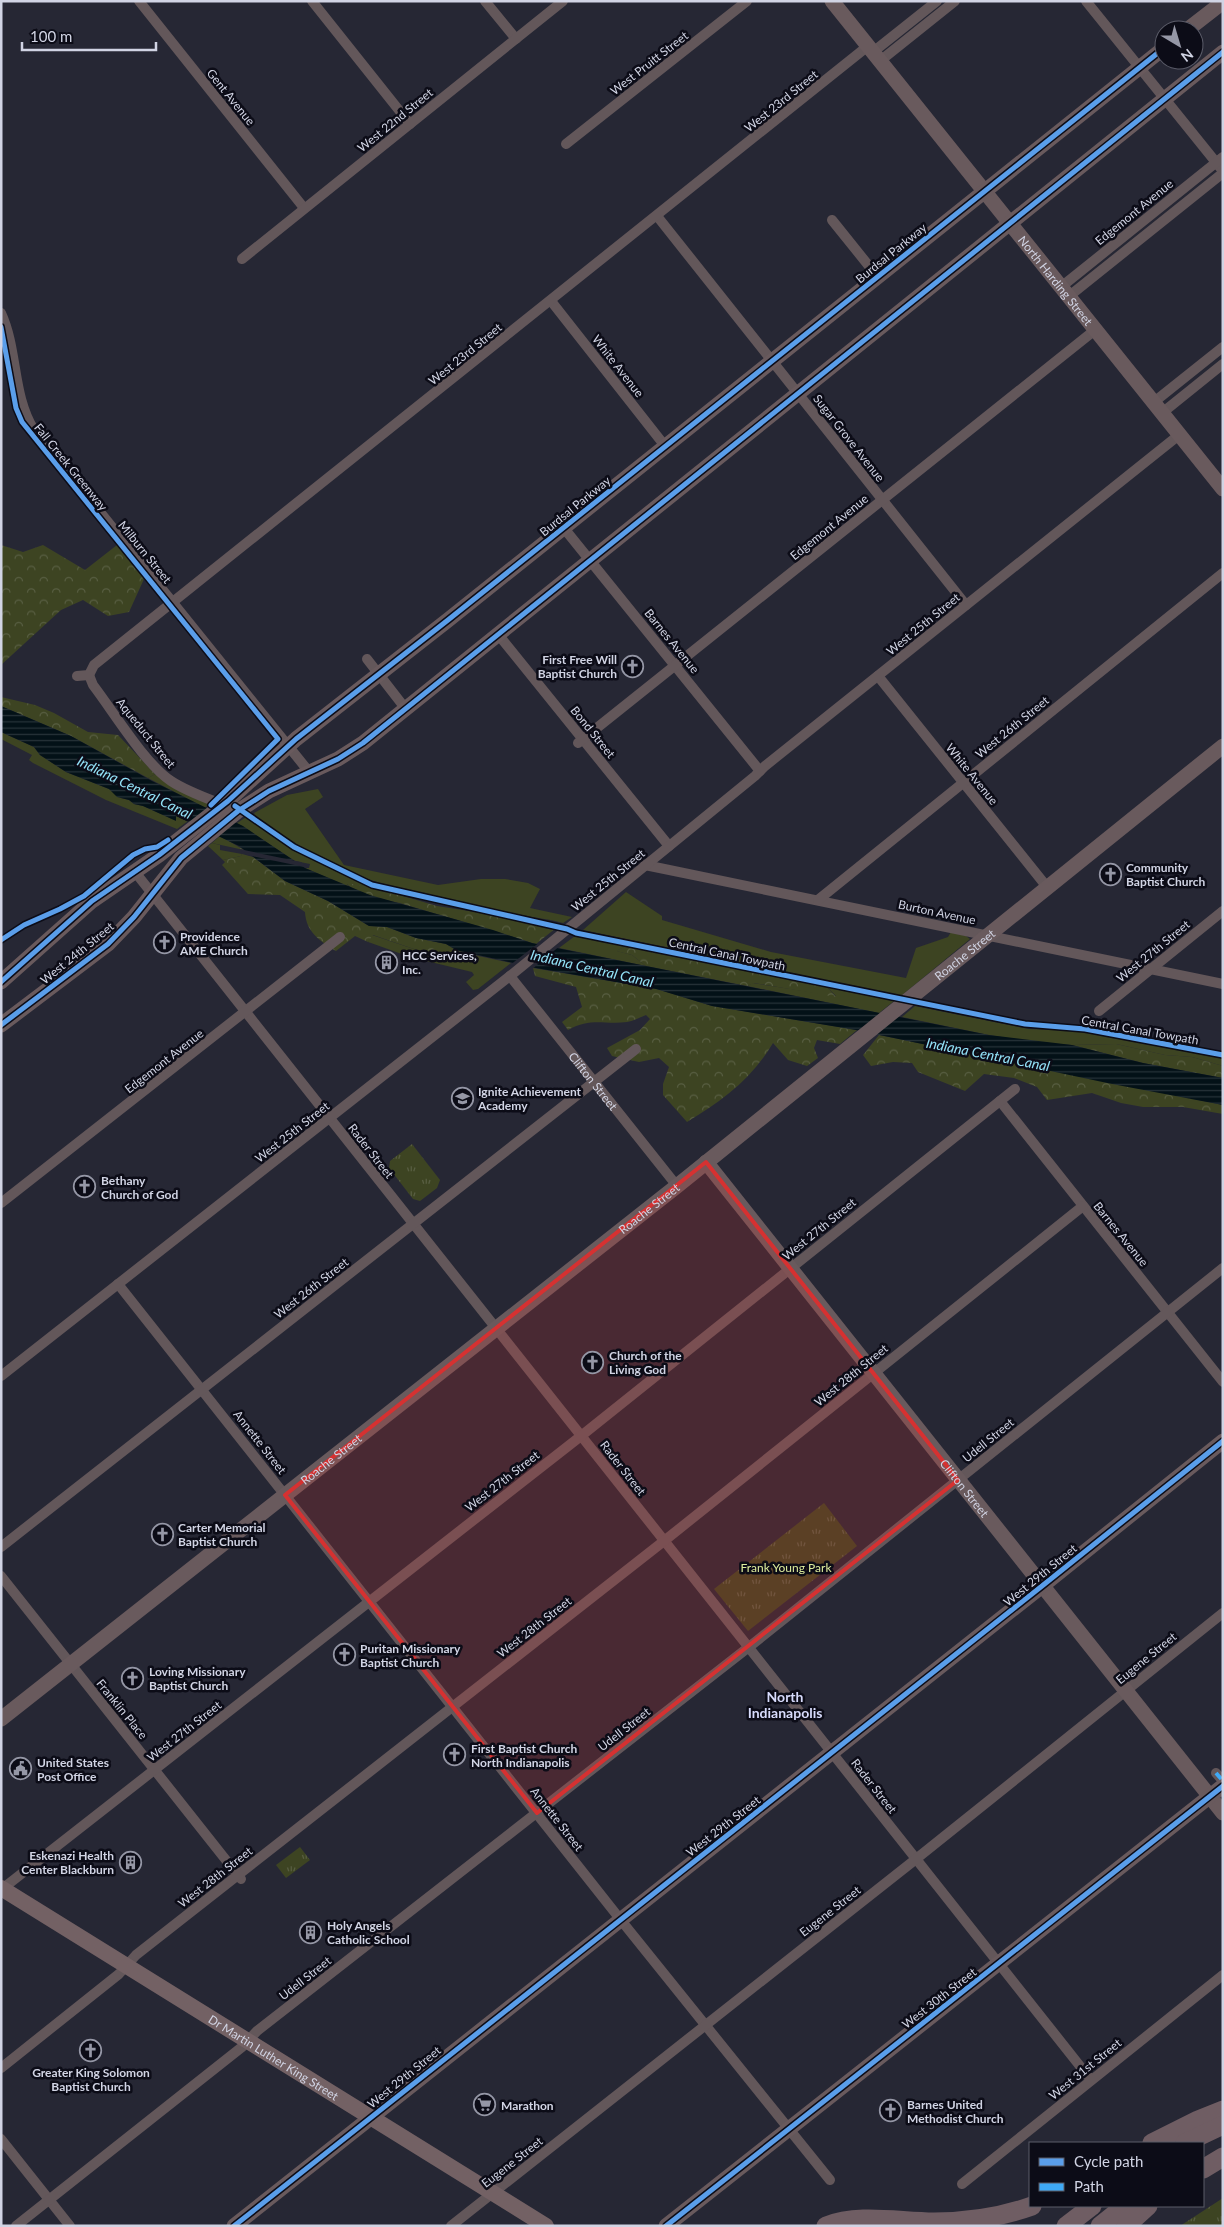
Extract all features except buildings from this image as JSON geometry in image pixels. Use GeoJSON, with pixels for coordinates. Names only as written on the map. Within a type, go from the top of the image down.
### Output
{"type":"FeatureCollection","features":[{"type":"Feature","properties":{"kind":"highway"},"geometry":{"type":"LineString","coordinates":[[1154,2142],[1191,2123],[1223,2110]]}},
{"type":"Feature","properties":{"kind":"highway"},"geometry":{"type":"LineString","coordinates":[[1187,2142],[1223,2125]]}},
{"type":"Feature","properties":{"kind":"highway"},"geometry":{"type":"LineString","coordinates":[[1204,2158],[1223,2148]]}},
{"type":"Feature","properties":{"kind":"highway"},"geometry":{"type":"LineString","coordinates":[[1204,2168],[1223,2157]]}},
{"type":"Feature","properties":{"kind":"highway"},"geometry":{"type":"LineString","coordinates":[[826,2226],[844,2221],[863,2220],[965,2221],[997,2216],[1029,2207]]}},
{"type":"Feature","properties":{"kind":"highway"},"geometry":{"type":"LineString","coordinates":[[1066,2226],[1091,2207]]}},
{"type":"Feature","properties":{"kind":"highway"},"geometry":{"type":"LineString","coordinates":[[1100,2226],[1125,2207]]}},
{"type":"Feature","properties":{"kind":"highway"},"geometry":{"type":"LineString","coordinates":[[1126,2226],[1147,2207]]}},
{"type":"Feature","properties":{"kind":"main road","name":"Dr Martin Luther King Street"},"geometry":{"type":"LineString","coordinates":[[2,1889],[546,2226]]}},
{"type":"Feature","properties":{"kind":"street","name":"Gent Avenue"},"geometry":{"type":"LineString","coordinates":[[139,1],[304,208]]}},
{"type":"Feature","properties":{"kind":"street"},"geometry":{"type":"LineString","coordinates":[[312,1],[410,124]]}},
{"type":"Feature","properties":{"kind":"street"},"geometry":{"type":"LineString","coordinates":[[485,1],[516,39]]}},
{"type":"Feature","properties":{"kind":"street","name":"West 22nd Street"},"geometry":{"type":"LineString","coordinates":[[242,259],[563,1]]}},
{"type":"Feature","properties":{"kind":"street","name":"West Pruitt Street"},"geometry":{"type":"LineString","coordinates":[[566,144],[747,1]]}},
{"type":"Feature","properties":{"kind":"street","name":"North Harding Street"},"geometry":{"type":"LineString","coordinates":[[832,1],[1223,489]]}},
{"type":"Feature","properties":{"kind":"street","name":"West 23rd Street"},"geometry":{"type":"LineString","coordinates":[[89,675],[94,665],[657,216],[874,53],[937,1]]}},
{"type":"Feature","properties":{"kind":"street","name":"West 23rd Street"},"geometry":{"type":"LineString","coordinates":[[874,53],[955,1]]}},
{"type":"Feature","properties":{"kind":"street"},"geometry":{"type":"LineString","coordinates":[[1086,1],[1164,99],[1219,159],[1223,172]]}},
{"type":"Feature","properties":{"kind":"street"},"geometry":{"type":"LineString","coordinates":[[1200,20],[1223,2]]}},
{"type":"Feature","properties":{"kind":"street","name":"Burdsal Parkway"},"geometry":{"type":"LineString","coordinates":[[1,982],[92,901],[135,872],[194,841],[269,791],[310,773],[354,749],[1223,52]]}},
{"type":"Feature","properties":{"kind":"street","name":"Burdsal Parkway"},"geometry":{"type":"LineString","coordinates":[[194,841],[220,807],[289,744],[1154,56]]}},
{"type":"Feature","properties":{"kind":"street","name":"Edgemont Avenue"},"geometry":{"type":"LineString","coordinates":[[1064,292],[1219,159]]}},
{"type":"Feature","properties":{"kind":"street","name":"Edgemont Avenue"},"geometry":{"type":"LineString","coordinates":[[1064,292],[1223,172]]}},
{"type":"Feature","properties":{"kind":"street","name":"Sugar Grove Avenue"},"geometry":{"type":"LineString","coordinates":[[657,216],[966,605]]}},
{"type":"Feature","properties":{"kind":"street"},"geometry":{"type":"LineString","coordinates":[[832,220],[877,276]]}},
{"type":"Feature","properties":{"kind":"street","name":"White Avenue"},"geometry":{"type":"LineString","coordinates":[[551,301],[665,446]]}},
{"type":"Feature","properties":{"kind":"street","name":"Milburn Street"},"geometry":{"type":"LineString","coordinates":[[4,318],[24,407],[32,428],[289,744],[310,773]]}},
{"type":"Feature","properties":{"kind":"street","name":"Edgemont Avenue"},"geometry":{"type":"LineString","coordinates":[[580,741],[1095,330]]}},
{"type":"Feature","properties":{"kind":"street"},"geometry":{"type":"LineString","coordinates":[[1158,408],[1223,348]]}},
{"type":"Feature","properties":{"kind":"street"},"geometry":{"type":"LineString","coordinates":[[1158,408],[1223,364]]}},
{"type":"Feature","properties":{"kind":"street","name":"West 25th Street"},"geometry":{"type":"LineString","coordinates":[[1,1376],[512,974],[760,771],[1179,435]]}},
{"type":"Feature","properties":{"kind":"street","name":"Barnes Avenue"},"geometry":{"type":"LineString","coordinates":[[563,527],[760,771]]}},
{"type":"Feature","properties":{"kind":"street","name":"West 26th Street"},"geometry":{"type":"LineString","coordinates":[[818,900],[1223,573]]}},
{"type":"Feature","properties":{"kind":"street","name":"Bond Street"},"geometry":{"type":"LineString","coordinates":[[497,634],[580,741],[669,846]]}},
{"type":"Feature","properties":{"kind":"street"},"geometry":{"type":"LineString","coordinates":[[367,659],[405,708]]}},
{"type":"Feature","properties":{"kind":"street"},"geometry":{"type":"LineString","coordinates":[[77,676],[89,675]]}},
{"type":"Feature","properties":{"kind":"street","name":"Aqueduct Street"},"geometry":{"type":"LineString","coordinates":[[89,675],[93,685],[150,761],[164,776],[220,807]]}},
{"type":"Feature","properties":{"kind":"street","name":"White Avenue"},"geometry":{"type":"LineString","coordinates":[[878,676],[1047,887]]}},
{"type":"Feature","properties":{"kind":"street","name":"Roache Street"},"geometry":{"type":"LineString","coordinates":[[1,1719],[497,1330],[1223,746]]}},
{"type":"Feature","properties":{"kind":"street","name":"West 24th Street"},"geometry":{"type":"LineString","coordinates":[[1,1025],[108,944],[134,917],[194,841]]}},
{"type":"Feature","properties":{"kind":"street","name":"Burton Avenue"},"geometry":{"type":"LineString","coordinates":[[645,865],[1223,984]]}},
{"type":"Feature","properties":{"kind":"street","name":"Rader Street"},"geometry":{"type":"LineString","coordinates":[[135,872],[1091,2080]]}},
{"type":"Feature","properties":{"kind":"street","name":"West 27th Street"},"geometry":{"type":"LineString","coordinates":[[1099,1011],[1223,911]]}},
{"type":"Feature","properties":{"kind":"street","name":"Edgemont Avenue"},"geometry":{"type":"LineString","coordinates":[[1,1203],[340,937]]}},
{"type":"Feature","properties":{"kind":"street","name":"Clifton Street"},"geometry":{"type":"LineString","coordinates":[[512,974],[594,1083],[677,1186]]}},
{"type":"Feature","properties":{"kind":"street","name":"West 26th Street"},"geometry":{"type":"LineString","coordinates":[[1,1547],[636,1049]]}},
{"type":"Feature","properties":{"kind":"street","name":"West 27th Street"},"geometry":{"type":"LineString","coordinates":[[2,1889],[581,1436],[1015,1089]]}},
{"type":"Feature","properties":{"kind":"street","name":"Barnes Avenue"},"geometry":{"type":"LineString","coordinates":[[1000,1100],[1223,1382]]}},
{"type":"Feature","properties":{"kind":"street","name":"Clifton Street"},"geometry":{"type":"LineString","coordinates":[[706,1162],[1223,1813]]}},
{"type":"Feature","properties":{"kind":"street","name":"West 28th Street"},"geometry":{"type":"LineString","coordinates":[[1,2068],[126,1966],[136,1955],[240,1878],[1082,1206]]}},
{"type":"Feature","properties":{"kind":"street","name":"Udell Street"},"geometry":{"type":"LineString","coordinates":[[16,2226],[248,2042],[257,2031],[748,1647],[1223,1268]]}},
{"type":"Feature","properties":{"kind":"street","name":"Annette Street"},"geometry":{"type":"LineString","coordinates":[[118,1284],[746,2078],[790,2128],[830,2180]]}},
{"type":"Feature","properties":{"kind":"street","name":"West 29th Street"},"geometry":{"type":"LineString","coordinates":[[234,2226],[832,1753],[1223,1440]]}},
{"type":"Feature","properties":{"kind":"street","name":"Franklin Place"},"geometry":{"type":"LineString","coordinates":[[1,1576],[240,1878]]}},
{"type":"Feature","properties":{"kind":"street","name":"Eugene Street"},"geometry":{"type":"LineString","coordinates":[[451,2226],[916,1859],[1223,1613]]}},
{"type":"Feature","properties":{"kind":"street","name":"West 30th Street"},"geometry":{"type":"LineString","coordinates":[[666,2226],[1209,1796],[1221,1780]]}},
{"type":"Feature","properties":{"kind":"street","name":"West 31st Street"},"geometry":{"type":"LineString","coordinates":[[962,2184],[1223,1975]]}},
{"type":"Feature","properties":{"kind":"street"},"geometry":{"type":"LineString","coordinates":[[1,2139],[70,2226]]}},
{"type":"Feature","properties":{"kind":"highlighted area"},"geometry":{"type":"Polygon","coordinates":[[[706,1162],[958,1480],[537,1813],[285,1495],[706,1162]]]}},
{"type":"Feature","properties":{"kind":"green space"},"geometry":{"type":"Polygon","coordinates":[[[1,545],[23,552],[43,545],[85,570],[117,545],[144,579],[129,612],[108,616],[83,600],[61,610],[1,665],[1,545]]]}},
{"type":"Feature","properties":{"kind":"green space"},"geometry":{"type":"Polygon","coordinates":[[[1,697],[35,705],[88,732],[118,735],[155,774],[148,778],[71,736],[1,706],[1,697]]]}},
{"type":"Feature","properties":{"kind":"green space"},"geometry":{"type":"Polygon","coordinates":[[[1,732],[34,747],[40,755],[66,772],[109,789],[121,798],[129,800],[134,804],[175,820],[176,816],[188,821],[177,829],[106,800],[33,763],[29,760],[32,755],[1,739],[1,732]]]}},
{"type":"Feature","properties":{"kind":"green space"},"geometry":{"type":"Polygon","coordinates":[[[155,774],[210,803],[205,808],[148,778],[155,774]]]}},
{"type":"Feature","properties":{"kind":"green space"},"geometry":{"type":"Polygon","coordinates":[[[318,789],[323,797],[305,809],[344,865],[438,885],[481,879],[505,879],[528,883],[540,889],[530,908],[572,917],[563,923],[431,896],[377,882],[345,870],[314,854],[270,827],[256,817],[254,813],[287,795],[318,789]]]}},
{"type":"Feature","properties":{"kind":"green space"},"geometry":{"type":"Polygon","coordinates":[[[248,816],[307,856],[372,887],[347,884],[349,887],[305,868],[309,868],[310,864],[295,861],[237,823],[248,816]]]}},
{"type":"Feature","properties":{"kind":"green space"},"geometry":{"type":"Polygon","coordinates":[[[220,836],[244,850],[212,843],[220,836]]]}},
{"type":"Feature","properties":{"kind":"green space"},"geometry":{"type":"Polygon","coordinates":[[[212,843],[220,845],[220,850],[242,854],[241,856],[223,860],[208,846],[212,843]]]}},
{"type":"Feature","properties":{"kind":"green space"},"geometry":{"type":"Polygon","coordinates":[[[242,854],[253,857],[285,881],[328,901],[369,926],[387,927],[416,938],[446,944],[456,950],[474,955],[464,959],[450,954],[439,956],[373,935],[368,942],[355,936],[336,951],[319,940],[311,930],[305,912],[280,895],[248,894],[222,865],[225,862],[223,860],[241,856],[242,854]]]}},
{"type":"Feature","properties":{"kind":"green space"},"geometry":{"type":"Polygon","coordinates":[[[346,883],[372,887],[437,906],[507,917],[556,928],[536,944],[403,904],[373,897],[351,888],[346,883]]]}},
{"type":"Feature","properties":{"kind":"green space"},"geometry":{"type":"Polygon","coordinates":[[[626,892],[662,916],[662,920],[771,952],[906,978],[916,948],[948,937],[951,932],[970,939],[901,996],[583,930],[626,892]]]}},
{"type":"Feature","properties":{"kind":"green space"},"geometry":{"type":"Polygon","coordinates":[[[372,935],[439,956],[450,954],[464,959],[474,955],[511,963],[478,989],[473,990],[466,982],[474,975],[472,972],[410,957],[368,942],[372,935]]]}},
{"type":"Feature","properties":{"kind":"green space"},"geometry":{"type":"Polygon","coordinates":[[[575,936],[626,946],[617,951],[632,955],[646,966],[559,948],[575,936]]]}},
{"type":"Feature","properties":{"kind":"green space"},"geometry":{"type":"Polygon","coordinates":[[[626,946],[827,987],[836,997],[754,983],[747,986],[646,966],[632,955],[616,951],[626,946]]]}},
{"type":"Feature","properties":{"kind":"green space"},"geometry":{"type":"Polygon","coordinates":[[[533,968],[657,989],[712,1006],[857,1030],[840,1044],[817,1040],[814,1048],[818,1058],[807,1066],[788,1060],[773,1043],[756,1068],[746,1078],[712,1106],[687,1122],[663,1095],[663,1084],[669,1067],[659,1058],[639,1062],[612,1056],[607,1048],[640,1030],[650,1019],[646,1015],[627,1022],[591,1023],[568,1030],[562,1022],[582,1007],[576,987],[535,976],[533,968]]]}},
{"type":"Feature","properties":{"kind":"green space"},"geometry":{"type":"Polygon","coordinates":[[[753,983],[836,996],[827,987],[894,1001],[879,1013],[747,986],[753,983]]]}},
{"type":"Feature","properties":{"kind":"green space"},"geometry":{"type":"Polygon","coordinates":[[[915,1006],[1029,1029],[1086,1031],[1223,1057],[1223,1066],[1192,1057],[1165,1055],[1116,1044],[1072,1045],[1034,1042],[902,1017],[915,1006]]]}},
{"type":"Feature","properties":{"kind":"green space"},"geometry":{"type":"Polygon","coordinates":[[[879,1035],[1223,1105],[1223,1114],[1183,1107],[1143,1107],[1121,1103],[1092,1093],[1047,1100],[1037,1087],[1014,1078],[984,1074],[965,1091],[918,1072],[912,1063],[893,1062],[871,1066],[863,1055],[879,1035]]]}},
{"type":"Feature","properties":{"kind":"green space"},"geometry":{"type":"Polygon","coordinates":[[[1116,1044],[1165,1055],[1192,1057],[1223,1066],[1223,1078],[1143,1063],[1072,1045],[1116,1044]]]}},
{"type":"Feature","properties":{"kind":"green space"},"geometry":{"type":"Polygon","coordinates":[[[412,1144],[440,1180],[437,1188],[420,1201],[413,1199],[389,1168],[390,1161],[412,1144]]]}},
{"type":"Feature","properties":{"kind":"green space","name":"Frank Young Park"},"geometry":{"type":"Polygon","coordinates":[[[824,1503],[857,1546],[748,1631],[714,1589],[824,1503]]]}},
{"type":"Feature","properties":{"kind":"green space"},"geometry":{"type":"Polygon","coordinates":[[[300,1847],[310,1860],[286,1878],[276,1865],[300,1847]]]}},
{"type":"Feature","properties":{"kind":"green space"},"geometry":{"type":"Polygon","coordinates":[[[1223,2198],[1223,2226],[1180,2226],[1223,2198]]]}},
{"type":"Feature","properties":{"kind":"water","name":"Indiana Central Canal"},"geometry":{"type":"Polygon","coordinates":[[[1,706],[71,736],[152,781],[243,826],[305,868],[370,895],[532,943],[989,1035],[1072,1045],[1143,1063],[1223,1078],[1223,1105],[1112,1084],[856,1030],[712,1006],[656,989],[536,968],[456,950],[446,944],[416,938],[387,927],[369,926],[328,901],[285,881],[239,846],[176,816],[176,821],[143,806],[134,804],[129,800],[117,797],[109,789],[66,772],[40,755],[34,747],[1,732],[1,706]]]}},
{"type":"Feature","properties":{"kind":"pier"},"geometry":{"type":"Polygon","coordinates":[[[239,849],[301,862],[309,868],[247,855],[239,849]]]}},
{"type":"Feature","properties":{"kind":"pier"},"geometry":{"type":"Polygon","coordinates":[[[540,942],[561,945],[531,970],[510,965],[540,942]]]}},
{"type":"Feature","properties":{"kind":"marked path"},"geometry":{"type":"LineString","coordinates":[[1216,1773],[1223,1781]]}},
{"type":"Feature","properties":{"kind":"cycle path"},"geometry":{"type":"LineString","coordinates":[[1,1025],[108,944],[134,917],[181,858],[238,811],[269,791],[338,759],[363,743],[1223,52]]}},
{"type":"Feature","properties":{"kind":"cycle path"},"geometry":{"type":"LineString","coordinates":[[1,982],[92,901],[159,855],[228,801],[296,739],[448,620],[1154,56]]}},
{"type":"Feature","properties":{"kind":"cycle path","name":"Fall Creek Greenway"},"geometry":{"type":"LineString","coordinates":[[1,327],[16,408],[22,422],[278,739],[211,805]]}},
{"type":"Feature","properties":{"kind":"cycle path","name":"Central Canal Towpath"},"geometry":{"type":"LineString","coordinates":[[235,806],[294,847],[372,885],[567,929],[576,933],[1025,1024],[1085,1029],[1223,1055]]}},
{"type":"Feature","properties":{"kind":"cycle path"},"geometry":{"type":"LineString","coordinates":[[1,940],[24,925],[84,896],[133,855],[145,849],[157,847],[168,840]]}},
{"type":"Feature","properties":{"kind":"cycle path"},"geometry":{"type":"LineString","coordinates":[[234,2226],[1223,1441]]}},
{"type":"Feature","properties":{"kind":"cycle path"},"geometry":{"type":"LineString","coordinates":[[666,2226],[1223,1786]]}},
{"type":"Feature","properties":{"kind":"place","name":"First Free Will Baptist Church"},"geometry":{"type":"Point","coordinates":[633,666]}},
{"type":"Feature","properties":{"kind":"place","name":"Community Baptist Church"},"geometry":{"type":"Point","coordinates":[1110,874]}},
{"type":"Feature","properties":{"kind":"place","name":"Providence AME Church"},"geometry":{"type":"Point","coordinates":[164,943]}},
{"type":"Feature","properties":{"kind":"place","name":"HCC Services, Inc."},"geometry":{"type":"Point","coordinates":[386,962]}},
{"type":"Feature","properties":{"kind":"place","name":"Ignite Achievement Academy"},"geometry":{"type":"Point","coordinates":[462,1098]}},
{"type":"Feature","properties":{"kind":"place","name":"Bethany Church of God"},"geometry":{"type":"Point","coordinates":[85,1187]}},
{"type":"Feature","properties":{"kind":"place","name":"Church of the Living God"},"geometry":{"type":"Point","coordinates":[593,1362]}},
{"type":"Feature","properties":{"kind":"place","name":"Carter Memorial Baptist Church"},"geometry":{"type":"Point","coordinates":[162,1534]}},
{"type":"Feature","properties":{"kind":"place","name":"Puritan Missionary Baptist Church"},"geometry":{"type":"Point","coordinates":[344,1655]}},
{"type":"Feature","properties":{"kind":"place","name":"Loving Missionary Baptist Church"},"geometry":{"type":"Point","coordinates":[133,1678]}},
{"type":"Feature","properties":{"kind":"place","name":"First Baptist Church North Indianapolis"},"geometry":{"type":"Point","coordinates":[455,1755]}},
{"type":"Feature","properties":{"kind":"place","name":"United States Post Office"},"geometry":{"type":"Point","coordinates":[21,1769]}},
{"type":"Feature","properties":{"kind":"place","name":"Eskenazi Health Center Blackburn"},"geometry":{"type":"Point","coordinates":[130,1862]}},
{"type":"Feature","properties":{"kind":"place","name":"Holy Angels Catholic School"},"geometry":{"type":"Point","coordinates":[311,1932]}},
{"type":"Feature","properties":{"kind":"place","name":"Greater King Solomon Baptist Church"},"geometry":{"type":"Point","coordinates":[91,2051]}},
{"type":"Feature","properties":{"kind":"place","name":"Marathon"},"geometry":{"type":"Point","coordinates":[485,2105]}},
{"type":"Feature","properties":{"kind":"place","name":"Barnes United Methodist Church"},"geometry":{"type":"Point","coordinates":[891,2111]}},
{"type":"Feature","properties":{"kind":"district","name":"North Indianapolis"},"geometry":{"type":"Point","coordinates":[785,1704]}}]}
